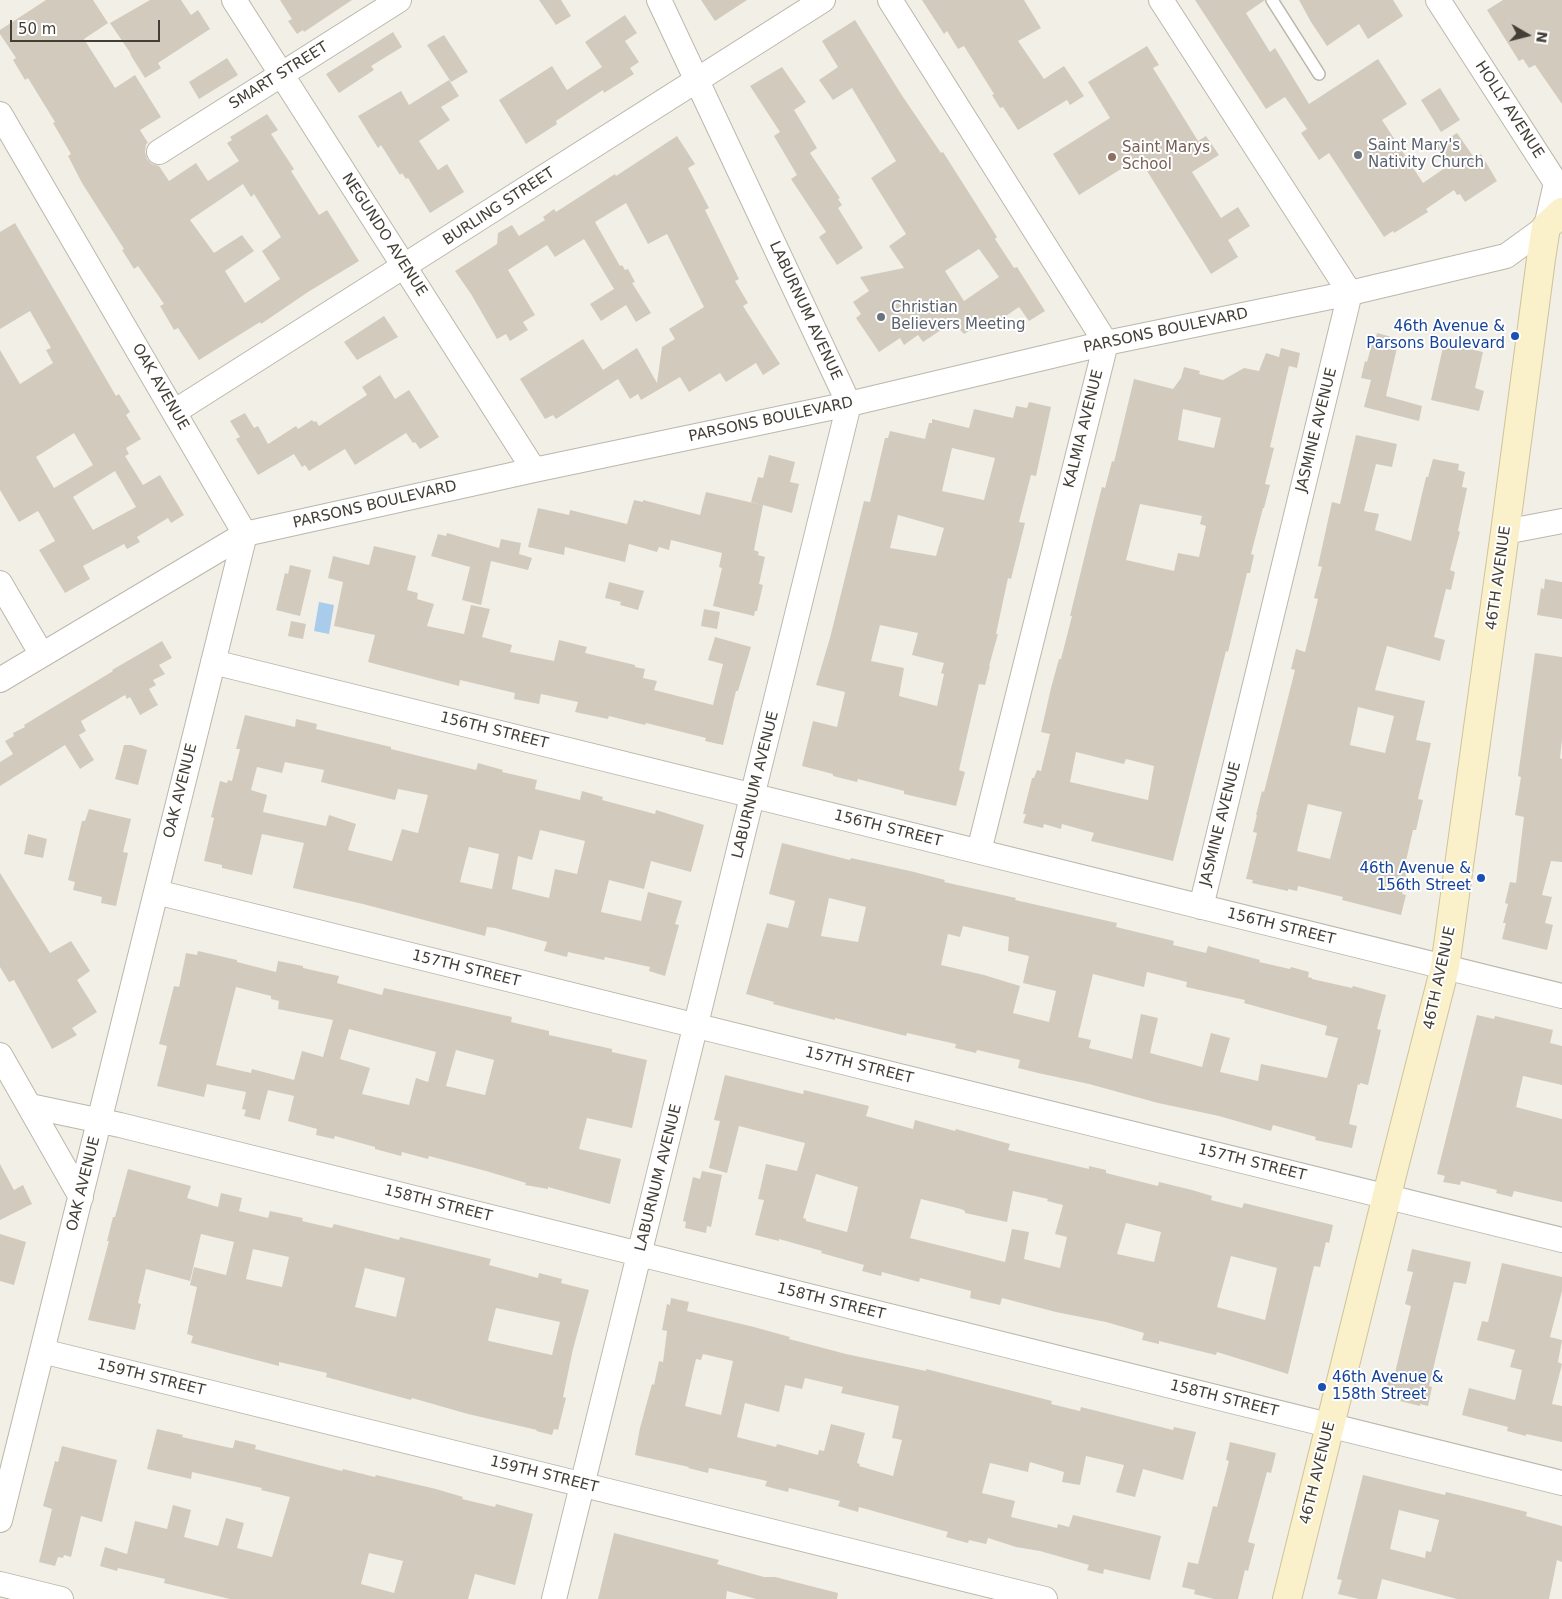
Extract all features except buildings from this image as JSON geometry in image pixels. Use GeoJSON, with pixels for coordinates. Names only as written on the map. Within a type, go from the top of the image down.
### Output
{"type":"FeatureCollection","features":[{"type":"Feature","properties":{"kind":"street","name":"NEGUNDO AVENUE"},"geometry":{"type":"LineString","coordinates":[[234,0],[534,470]]}},
{"type":"Feature","properties":{"kind":"street","name":"SMART STREET"},"geometry":{"type":"LineString","coordinates":[[159,152],[398,0]]}},
{"type":"Feature","properties":{"kind":"street","name":"LABURNUM AVENUE"},"geometry":{"type":"LineString","coordinates":[[554,1599],[849,404],[660,0]]}},
{"type":"Feature","properties":{"kind":"street","name":"BURLING STREET"},"geometry":{"type":"LineString","coordinates":[[174,412],[824,0]]}},
{"type":"Feature","properties":{"kind":"street"},"geometry":{"type":"LineString","coordinates":[[890,0],[1106,343]]}},
{"type":"Feature","properties":{"kind":"street"},"geometry":{"type":"LineString","coordinates":[[1161,0],[1350,293]]}},
{"type":"Feature","properties":{"kind":"street","name":"HOLLY AVENUE"},"geometry":{"type":"LineString","coordinates":[[1438,0],[1556,183],[1554,220]]}},
{"type":"Feature","properties":{"kind":"street","name":"OAK AVENUE"},"geometry":{"type":"LineString","coordinates":[[0,114],[245,534],[0,1520]]}},
{"type":"Feature","properties":{"kind":"street","name":"PARSONS BOULEVARD"},"geometry":{"type":"LineString","coordinates":[[0,680],[245,534],[534,470],[849,404],[1106,343],[1350,293],[1506,256],[1554,220]]}},
{"type":"Feature","properties":{"kind":"street","name":"46TH AVENUE"},"geometry":{"type":"LineString","coordinates":[[1287,1599],[1386,1196],[1445,967],[1505,532],[1554,220]]}},
{"type":"Feature","properties":{"kind":"street","name":"JASMINE AVENUE"},"geometry":{"type":"LineString","coordinates":[[1201,907],[1350,293]]}},
{"type":"Feature","properties":{"kind":"street","name":"KALMIA AVENUE"},"geometry":{"type":"LineString","coordinates":[[979,851],[1106,343]]}},
{"type":"Feature","properties":{"kind":"street"},"geometry":{"type":"LineString","coordinates":[[1505,532],[1562,521]]}},
{"type":"Feature","properties":{"kind":"street"},"geometry":{"type":"LineString","coordinates":[[0,583],[42,655]]}},
{"type":"Feature","properties":{"kind":"street","name":"156TH STREET"},"geometry":{"type":"LineString","coordinates":[[213,662],[1562,996]]}},
{"type":"Feature","properties":{"kind":"street","name":"157TH STREET"},"geometry":{"type":"LineString","coordinates":[[156,892],[1562,1240]]}},
{"type":"Feature","properties":{"kind":"street"},"geometry":{"type":"LineString","coordinates":[[0,1055],[81,1197]]}},
{"type":"Feature","properties":{"kind":"street","name":"158TH STREET"},"geometry":{"type":"LineString","coordinates":[[30,1106],[100,1121],[1562,1483]]}},
{"type":"Feature","properties":{"kind":"street","name":"159TH STREET"},"geometry":{"type":"LineString","coordinates":[[42,1351],[1045,1599]]}},
{"type":"Feature","properties":{"kind":"street"},"geometry":{"type":"LineString","coordinates":[[0,1584],[61,1599]]}},
{"type":"Feature","properties":{"kind":"lane"},"geometry":{"type":"LineString","coordinates":[[1272,0],[1319,74]]}},
{"type":"Feature","properties":{"kind":"water"},"geometry":{"type":"Polygon","coordinates":[[[319,602],[334,605],[329,634],[314,631],[319,602]]]}},
{"type":"Feature","properties":{"kind":"place","name":"Saint Mary's Nativity Church"},"geometry":{"type":"Point","coordinates":[1358,155]}},
{"type":"Feature","properties":{"kind":"place","name":"Saint Marys School"},"geometry":{"type":"Point","coordinates":[1112,157]}},
{"type":"Feature","properties":{"kind":"place","name":"Christian Believers Meeting"},"geometry":{"type":"Point","coordinates":[881,317]}},
{"type":"Feature","properties":{"kind":"place","name":"46th Avenue & Parsons Boulevard"},"geometry":{"type":"Point","coordinates":[1515,336]}},
{"type":"Feature","properties":{"kind":"place","name":"46th Avenue & 156th Street"},"geometry":{"type":"Point","coordinates":[1481,878]}},
{"type":"Feature","properties":{"kind":"place","name":"46th Avenue & 158th Street"},"geometry":{"type":"Point","coordinates":[1322,1387]}}]}
